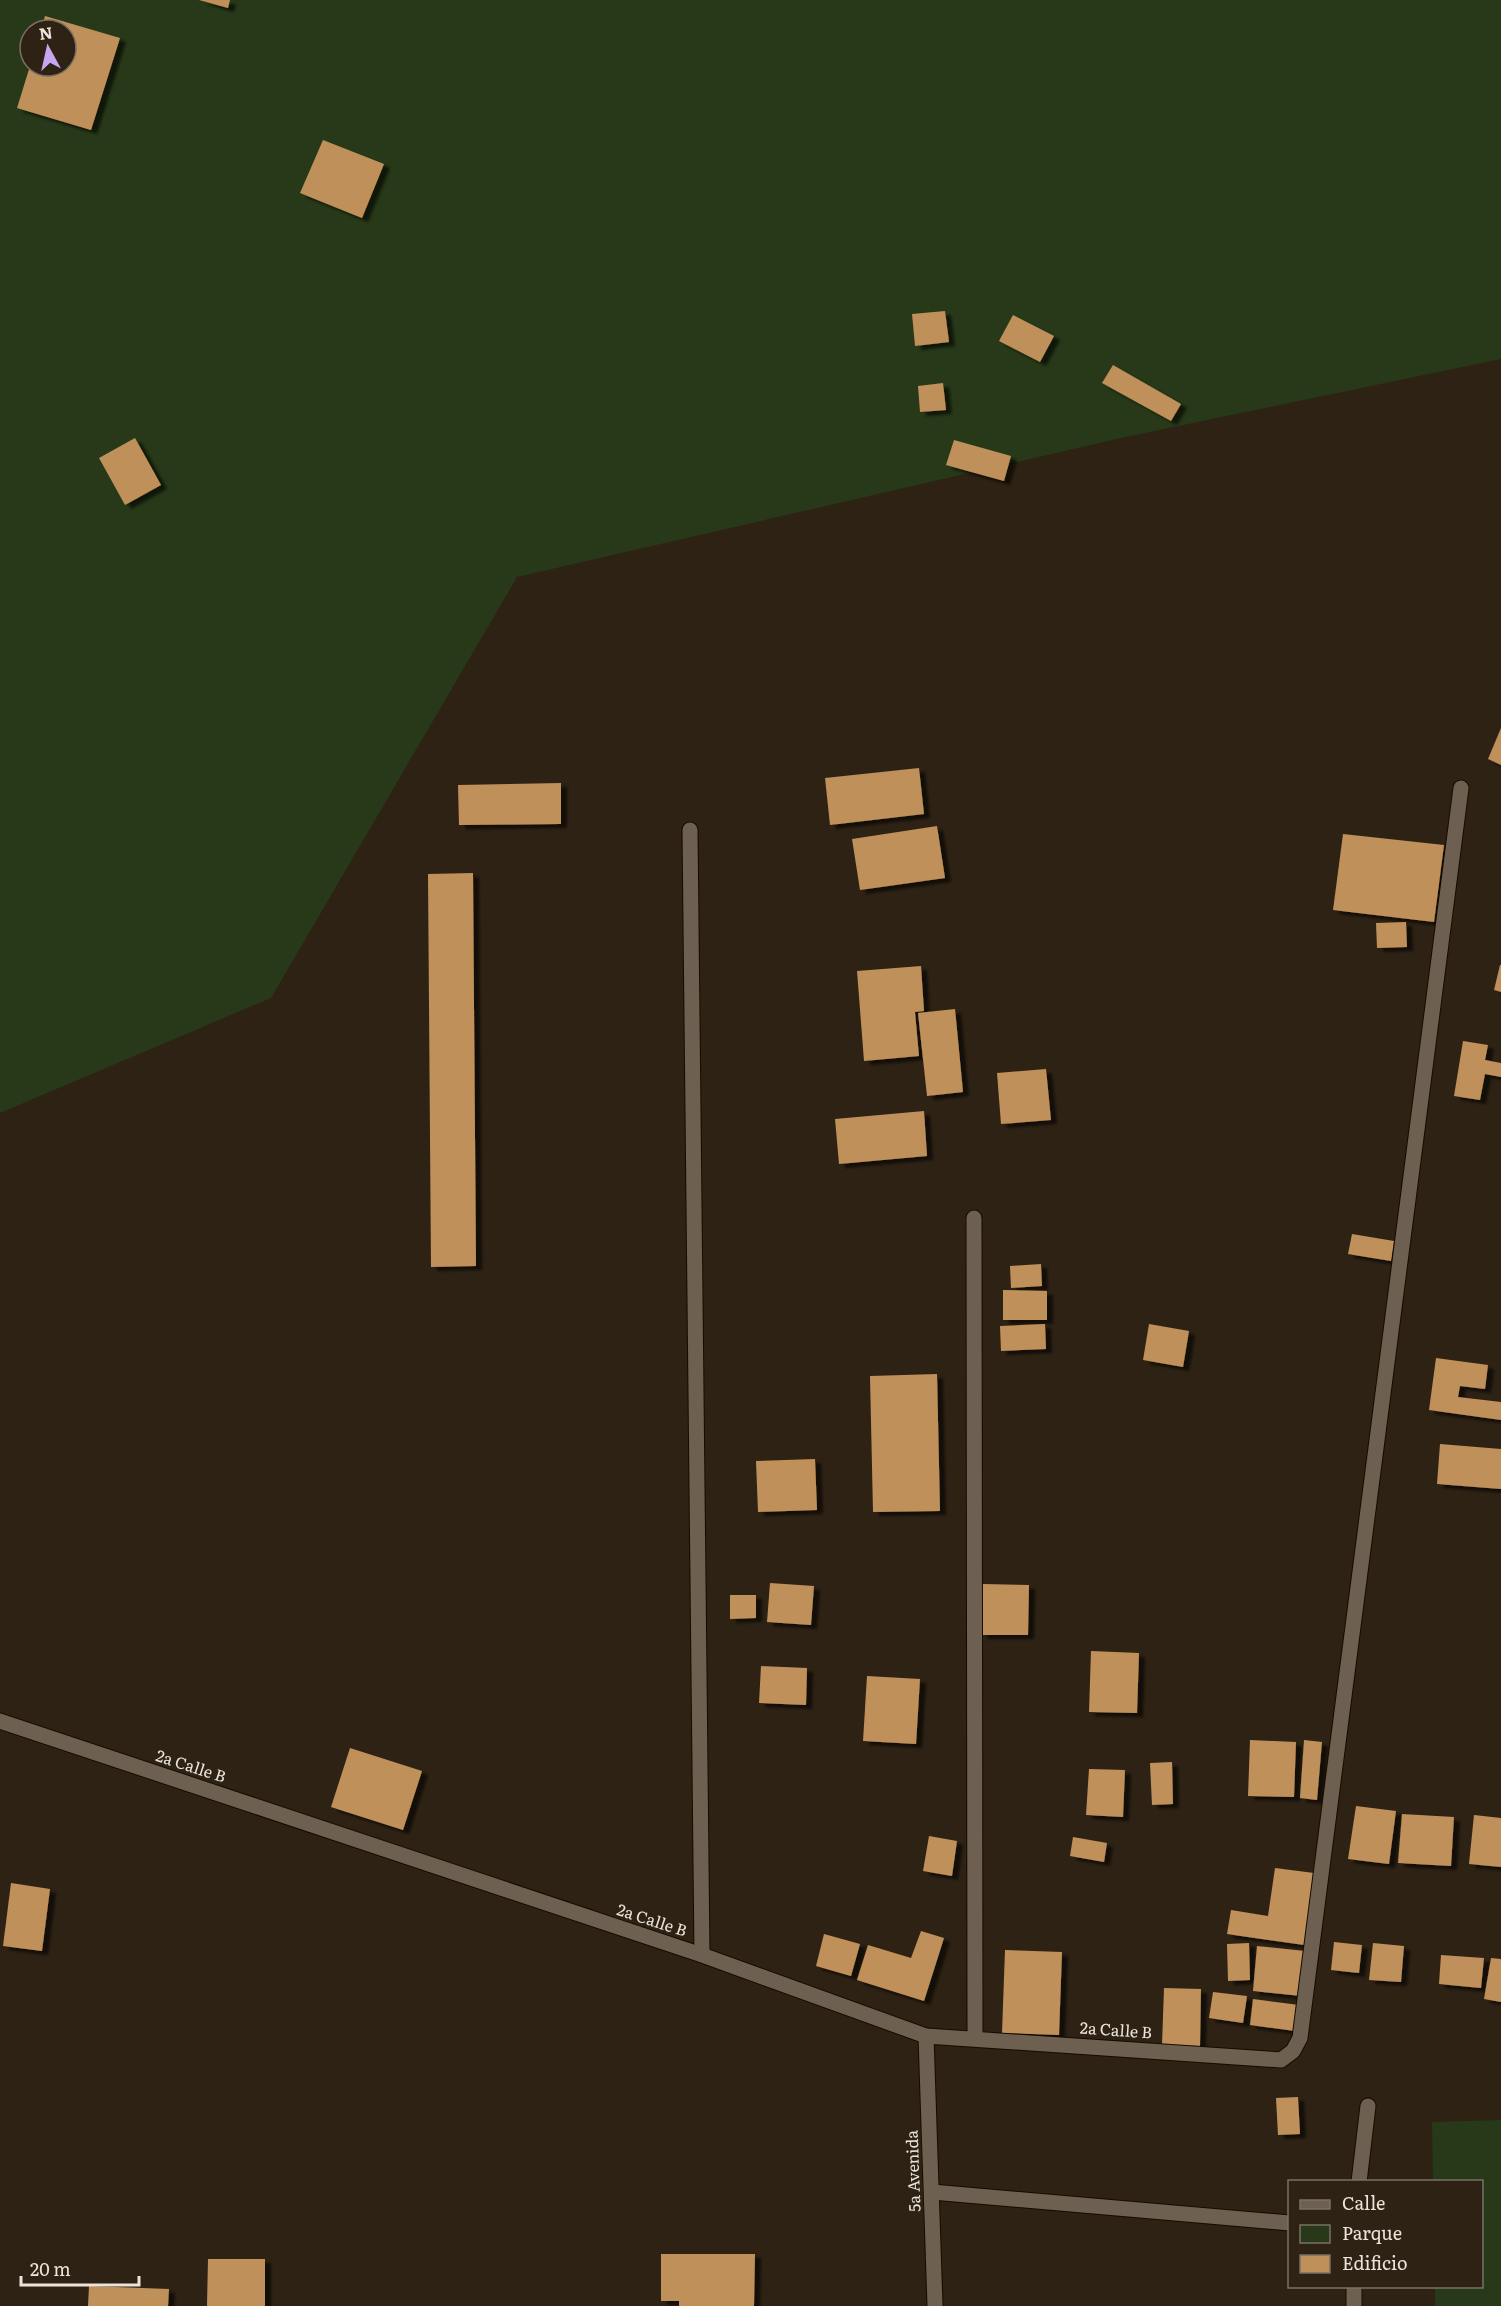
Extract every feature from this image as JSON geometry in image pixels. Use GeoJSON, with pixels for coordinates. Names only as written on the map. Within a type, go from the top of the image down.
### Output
{"type":"FeatureCollection","features":[{"type":"Feature","properties":{"kind":"street","name":"2a Calle B"},"geometry":{"type":"LineString","coordinates":[[0,1721],[702,1955],[926,2036],[1281,2060],[1293,2051],[1300,2038],[1461,788]]}},
{"type":"Feature","properties":{"kind":"street"},"geometry":{"type":"LineString","coordinates":[[690,830],[702,1955]]}},
{"type":"Feature","properties":{"kind":"street"},"geometry":{"type":"LineString","coordinates":[[974,1218],[975,2038]]}},
{"type":"Feature","properties":{"kind":"street","name":"5a Avenida"},"geometry":{"type":"LineString","coordinates":[[926,2036],[935,2306]]}},
{"type":"Feature","properties":{"kind":"street"},"geometry":{"type":"LineString","coordinates":[[1359,2180],[1368,2106]]}},
{"type":"Feature","properties":{"kind":"street"},"geometry":{"type":"LineString","coordinates":[[932,2192],[1288,2223]]}},
{"type":"Feature","properties":{"kind":"street"},"geometry":{"type":"LineString","coordinates":[[1354,2288],[1354,2306]]}},
{"type":"Feature","properties":{"kind":"green space"},"geometry":{"type":"Polygon","coordinates":[[[0,0],[1501,0],[1501,359],[1121,438],[517,577],[271,998],[0,1113],[0,0]]]}},
{"type":"Feature","properties":{"kind":"green space"},"geometry":{"type":"Polygon","coordinates":[[[1501,2120],[1501,2306],[1435,2306],[1435,2288],[1483,2288],[1483,2180],[1433,2180],[1432,2122],[1501,2120]]]}},
{"type":"Feature","properties":{"kind":"building"},"geometry":{"type":"Polygon","coordinates":[[[199,0],[230,0],[228,8],[199,0]]]}},
{"type":"Feature","properties":{"kind":"building"},"geometry":{"type":"Polygon","coordinates":[[[78,26],[120,38],[91,130],[17,108],[26,78],[78,78],[78,26]]]}},
{"type":"Feature","properties":{"kind":"building"},"geometry":{"type":"Polygon","coordinates":[[[323,140],[384,164],[362,218],[300,193],[323,140]]]}},
{"type":"Feature","properties":{"kind":"building"},"geometry":{"type":"Polygon","coordinates":[[[945,311],[949,342],[915,346],[912,314],[945,311]]]}},
{"type":"Feature","properties":{"kind":"building"},"geometry":{"type":"Polygon","coordinates":[[[1013,315],[1054,336],[1040,362],[999,341],[1013,315]]]}},
{"type":"Feature","properties":{"kind":"building"},"geometry":{"type":"Polygon","coordinates":[[[1113,365],[1181,404],[1171,421],[1102,383],[1113,365]]]}},
{"type":"Feature","properties":{"kind":"building"},"geometry":{"type":"Polygon","coordinates":[[[943,383],[946,410],[920,412],[918,386],[943,383]]]}},
{"type":"Feature","properties":{"kind":"building"},"geometry":{"type":"Polygon","coordinates":[[[135,438],[161,485],[125,505],[99,458],[135,438]]]}},
{"type":"Feature","properties":{"kind":"building"},"geometry":{"type":"Polygon","coordinates":[[[954,440],[1011,456],[1004,481],[946,465],[954,440]]]}},
{"type":"Feature","properties":{"kind":"building"},"geometry":{"type":"Polygon","coordinates":[[[1501,728],[1501,765],[1488,759],[1501,728]]]}},
{"type":"Feature","properties":{"kind":"building"},"geometry":{"type":"Polygon","coordinates":[[[919,768],[924,814],[830,825],[825,778],[919,768]]]}},
{"type":"Feature","properties":{"kind":"building"},"geometry":{"type":"Polygon","coordinates":[[[561,783],[561,824],[459,825],[458,785],[561,783]]]}},
{"type":"Feature","properties":{"kind":"building"},"geometry":{"type":"Polygon","coordinates":[[[937,826],[945,878],[860,890],[852,839],[937,826]]]}},
{"type":"Feature","properties":{"kind":"building"},"geometry":{"type":"Polygon","coordinates":[[[1343,834],[1444,845],[1434,922],[1333,910],[1343,834]]]}},
{"type":"Feature","properties":{"kind":"building"},"geometry":{"type":"Polygon","coordinates":[[[473,873],[476,1266],[431,1267],[428,874],[473,873]]]}},
{"type":"Feature","properties":{"kind":"building"},"geometry":{"type":"Polygon","coordinates":[[[1406,922],[1407,947],[1377,948],[1376,923],[1406,922]]]}},
{"type":"Feature","properties":{"kind":"building"},"geometry":{"type":"Polygon","coordinates":[[[1501,965],[1501,992],[1494,990],[1501,965]]]}},
{"type":"Feature","properties":{"kind":"building"},"geometry":{"type":"Polygon","coordinates":[[[921,966],[924,1011],[915,1012],[919,1056],[864,1061],[857,971],[921,966]]]}},
{"type":"Feature","properties":{"kind":"building"},"geometry":{"type":"Polygon","coordinates":[[[955,1009],[963,1092],[927,1096],[918,1013],[955,1009]]]}},
{"type":"Feature","properties":{"kind":"building"},"geometry":{"type":"Polygon","coordinates":[[[1463,1041],[1488,1045],[1485,1060],[1501,1063],[1501,1077],[1485,1074],[1480,1100],[1454,1096],[1463,1041]]]}},
{"type":"Feature","properties":{"kind":"building"},"geometry":{"type":"Polygon","coordinates":[[[1046,1069],[1051,1120],[1001,1124],[997,1073],[1046,1069]]]}},
{"type":"Feature","properties":{"kind":"building"},"geometry":{"type":"Polygon","coordinates":[[[924,1111],[927,1156],[839,1164],[835,1119],[924,1111]]]}},
{"type":"Feature","properties":{"kind":"building"},"geometry":{"type":"Polygon","coordinates":[[[1352,1234],[1394,1241],[1391,1261],[1348,1254],[1352,1234]]]}},
{"type":"Feature","properties":{"kind":"building"},"geometry":{"type":"Polygon","coordinates":[[[1041,1264],[1042,1286],[1011,1288],[1010,1266],[1041,1264]]]}},
{"type":"Feature","properties":{"kind":"building"},"geometry":{"type":"Polygon","coordinates":[[[1003,1290],[1047,1291],[1047,1320],[1003,1320],[1003,1290]]]}},
{"type":"Feature","properties":{"kind":"building"},"geometry":{"type":"Polygon","coordinates":[[[1045,1324],[1046,1349],[1001,1351],[1000,1326],[1045,1324]]]}},
{"type":"Feature","properties":{"kind":"building"},"geometry":{"type":"Polygon","coordinates":[[[1149,1324],[1189,1331],[1183,1367],[1143,1360],[1149,1324]]]}},
{"type":"Feature","properties":{"kind":"building"},"geometry":{"type":"Polygon","coordinates":[[[1436,1358],[1488,1365],[1485,1389],[1460,1386],[1458,1397],[1501,1402],[1501,1420],[1429,1410],[1436,1358]]]}},
{"type":"Feature","properties":{"kind":"building"},"geometry":{"type":"Polygon","coordinates":[[[937,1374],[940,1511],[873,1512],[870,1376],[937,1374]]]}},
{"type":"Feature","properties":{"kind":"building"},"geometry":{"type":"Polygon","coordinates":[[[1440,1444],[1501,1449],[1501,1489],[1437,1484],[1440,1444]]]}},
{"type":"Feature","properties":{"kind":"building"},"geometry":{"type":"Polygon","coordinates":[[[815,1459],[817,1510],[758,1512],[756,1461],[815,1459]]]}},
{"type":"Feature","properties":{"kind":"building"},"geometry":{"type":"Polygon","coordinates":[[[770,1583],[814,1586],[811,1625],[767,1622],[770,1583]]]}},
{"type":"Feature","properties":{"kind":"building"},"geometry":{"type":"Polygon","coordinates":[[[982,1584],[1029,1585],[1028,1635],[981,1635],[982,1584]]]}},
{"type":"Feature","properties":{"kind":"building"},"geometry":{"type":"Polygon","coordinates":[[[730,1595],[756,1595],[756,1618],[730,1619],[730,1595]]]}},
{"type":"Feature","properties":{"kind":"building"},"geometry":{"type":"Polygon","coordinates":[[[1091,1651],[1139,1653],[1137,1713],[1089,1712],[1091,1651]]]}},
{"type":"Feature","properties":{"kind":"building"},"geometry":{"type":"Polygon","coordinates":[[[761,1666],[807,1668],[806,1705],[759,1703],[761,1666]]]}},
{"type":"Feature","properties":{"kind":"building"},"geometry":{"type":"Polygon","coordinates":[[[867,1676],[920,1679],[916,1744],[863,1741],[867,1676]]]}},
{"type":"Feature","properties":{"kind":"building"},"geometry":{"type":"Polygon","coordinates":[[[1250,1740],[1296,1742],[1294,1797],[1248,1796],[1250,1740]]]}},
{"type":"Feature","properties":{"kind":"building"},"geometry":{"type":"Polygon","coordinates":[[[1304,1740],[1322,1742],[1317,1800],[1300,1798],[1304,1740]]]}},
{"type":"Feature","properties":{"kind":"building"},"geometry":{"type":"Polygon","coordinates":[[[350,1748],[422,1771],[403,1830],[331,1807],[350,1748]]]}},
{"type":"Feature","properties":{"kind":"building"},"geometry":{"type":"Polygon","coordinates":[[[1172,1762],[1173,1804],[1152,1805],[1150,1763],[1172,1762]]]}},
{"type":"Feature","properties":{"kind":"building"},"geometry":{"type":"Polygon","coordinates":[[[1089,1769],[1125,1770],[1123,1817],[1086,1815],[1089,1769]]]}},
{"type":"Feature","properties":{"kind":"building"},"geometry":{"type":"Polygon","coordinates":[[[1356,1806],[1396,1811],[1389,1864],[1348,1859],[1356,1806]]]}},
{"type":"Feature","properties":{"kind":"building"},"geometry":{"type":"Polygon","coordinates":[[[1402,1814],[1454,1817],[1451,1866],[1398,1863],[1402,1814]]]}},
{"type":"Feature","properties":{"kind":"building"},"geometry":{"type":"Polygon","coordinates":[[[1474,1815],[1501,1818],[1501,1867],[1469,1864],[1474,1815]]]}},
{"type":"Feature","properties":{"kind":"building"},"geometry":{"type":"Polygon","coordinates":[[[929,1836],[957,1841],[952,1876],[923,1871],[929,1836]]]}},
{"type":"Feature","properties":{"kind":"building"},"geometry":{"type":"Polygon","coordinates":[[[1073,1837],[1107,1843],[1104,1862],[1070,1856],[1073,1837]]]}},
{"type":"Feature","properties":{"kind":"building"},"geometry":{"type":"Polygon","coordinates":[[[1275,1868],[1314,1873],[1304,1945],[1227,1934],[1231,1910],[1268,1916],[1275,1868]]]}},
{"type":"Feature","properties":{"kind":"building"},"geometry":{"type":"Polygon","coordinates":[[[11,1883],[50,1889],[42,1951],[3,1946],[11,1883]]]}},
{"type":"Feature","properties":{"kind":"building"},"geometry":{"type":"Polygon","coordinates":[[[921,1931],[944,1938],[924,2001],[857,1980],[868,1945],[911,1958],[921,1931]]]}},
{"type":"Feature","properties":{"kind":"building"},"geometry":{"type":"Polygon","coordinates":[[[824,1934],[860,1944],[851,1976],[816,1966],[824,1934]]]}},
{"type":"Feature","properties":{"kind":"building"},"geometry":{"type":"Polygon","coordinates":[[[1334,1942],[1362,1945],[1359,1973],[1331,1970],[1334,1942]]]}},
{"type":"Feature","properties":{"kind":"building"},"geometry":{"type":"Polygon","coordinates":[[[1249,1943],[1250,1980],[1228,1981],[1227,1944],[1249,1943]]]}},
{"type":"Feature","properties":{"kind":"building"},"geometry":{"type":"Polygon","coordinates":[[[1373,1943],[1404,1946],[1401,1982],[1369,1980],[1373,1943]]]}},
{"type":"Feature","properties":{"kind":"building"},"geometry":{"type":"Polygon","coordinates":[[[1257,1946],[1305,1951],[1301,1996],[1253,1991],[1257,1946]]]}},
{"type":"Feature","properties":{"kind":"building"},"geometry":{"type":"Polygon","coordinates":[[[1005,1950],[1062,1952],[1059,2035],[1002,2033],[1005,1950]]]}},
{"type":"Feature","properties":{"kind":"building"},"geometry":{"type":"Polygon","coordinates":[[[1441,1955],[1484,1958],[1481,1988],[1439,1984],[1441,1955]]]}},
{"type":"Feature","properties":{"kind":"building"},"geometry":{"type":"Polygon","coordinates":[[[1491,1958],[1501,1959],[1501,2002],[1484,1999],[1491,1958]]]}},
{"type":"Feature","properties":{"kind":"building"},"geometry":{"type":"Polygon","coordinates":[[[1164,1988],[1201,1989],[1200,2046],[1162,2045],[1164,1988]]]}},
{"type":"Feature","properties":{"kind":"building"},"geometry":{"type":"Polygon","coordinates":[[[1213,1992],[1247,1996],[1243,2023],[1209,2018],[1213,1992]]]}},
{"type":"Feature","properties":{"kind":"building"},"geometry":{"type":"Polygon","coordinates":[[[1253,1999],[1299,2005],[1295,2031],[1250,2025],[1253,1999]]]}},
{"type":"Feature","properties":{"kind":"building"},"geometry":{"type":"Polygon","coordinates":[[[1298,2097],[1300,2134],[1278,2135],[1276,2098],[1298,2097]]]}},
{"type":"Feature","properties":{"kind":"building"},"geometry":{"type":"Polygon","coordinates":[[[661,2254],[755,2254],[754,2306],[679,2306],[679,2301],[661,2301],[661,2254]]]}},
{"type":"Feature","properties":{"kind":"building"},"geometry":{"type":"Polygon","coordinates":[[[208,2259],[265,2259],[265,2306],[207,2306],[208,2259]]]}},
{"type":"Feature","properties":{"kind":"building"},"geometry":{"type":"Polygon","coordinates":[[[89,2286],[169,2289],[168,2306],[88,2306],[89,2286]]]}}]}
